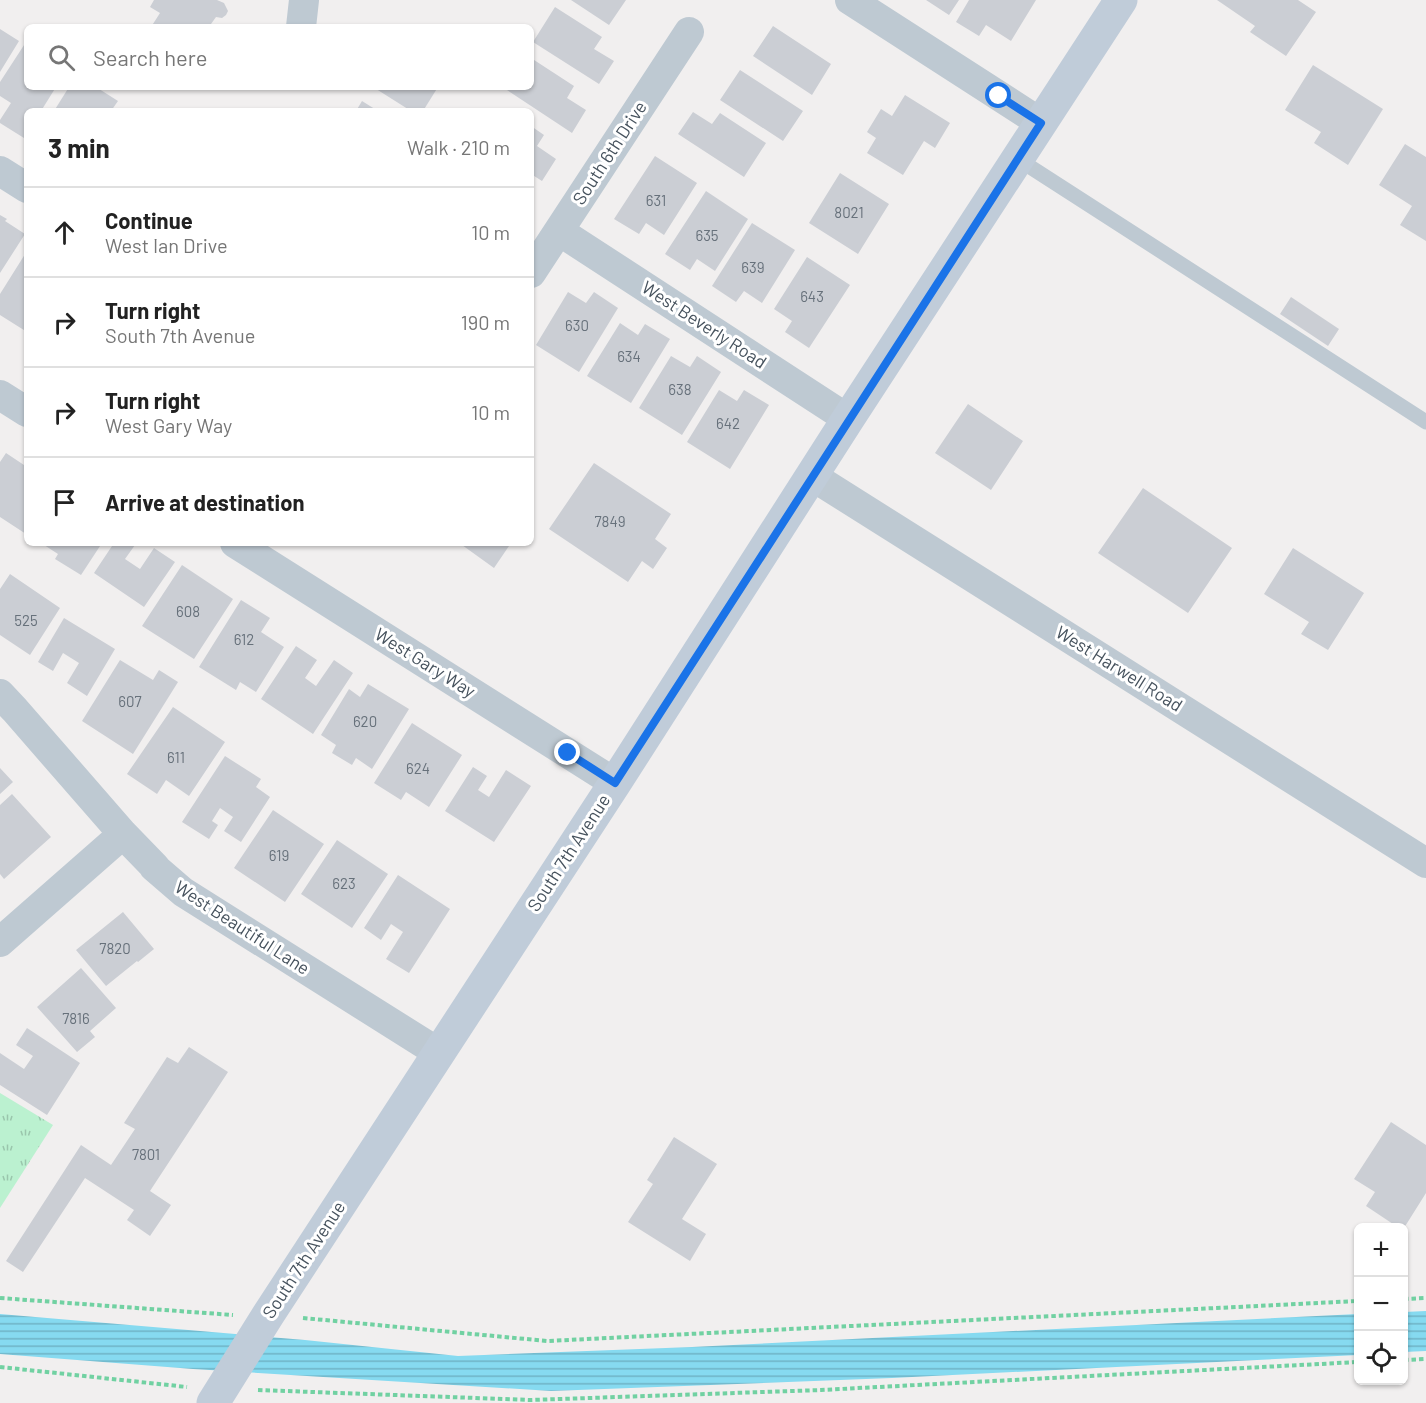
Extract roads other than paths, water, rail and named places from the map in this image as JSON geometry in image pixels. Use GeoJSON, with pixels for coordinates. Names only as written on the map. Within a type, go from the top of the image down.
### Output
{"type":"FeatureCollection","features":[{"type":"Feature","properties":{"kind":"street"},"geometry":{"type":"LineString","coordinates":[[301,24],[304,0]]}},
{"type":"Feature","properties":{"kind":"street"},"geometry":{"type":"LineString","coordinates":[[850,0],[1041,123]]}},
{"type":"Feature","properties":{"kind":"street","name":"South 7th Avenue"},"geometry":{"type":"LineString","coordinates":[[203,1395],[244,1379],[249,1323],[439,1053],[1121,0]]}},
{"type":"Feature","properties":{"kind":"street","name":"South 6th Drive"},"geometry":{"type":"LineString","coordinates":[[534,268],[689,32]]}},
{"type":"Feature","properties":{"kind":"street"},"geometry":{"type":"LineString","coordinates":[[0,171],[24,186]]}},
{"type":"Feature","properties":{"kind":"street","name":"West Beverly Road"},"geometry":{"type":"LineString","coordinates":[[559,231],[848,419]]}},
{"type":"Feature","properties":{"kind":"street"},"geometry":{"type":"LineString","coordinates":[[0,395],[24,410]]}},
{"type":"Feature","properties":{"kind":"street","name":"West Harwell Road"},"geometry":{"type":"LineString","coordinates":[[813,476],[1426,863]]}},
{"type":"Feature","properties":{"kind":"street","name":"West Gary Way"},"geometry":{"type":"LineString","coordinates":[[240,546],[615,783]]}},
{"type":"Feature","properties":{"kind":"street","name":"West Beautiful Lane"},"geometry":{"type":"LineString","coordinates":[[0,694],[123,834],[154,867],[183,892],[439,1053]]}},
{"type":"Feature","properties":{"kind":"street"},"geometry":{"type":"LineString","coordinates":[[0,942],[123,834]]}},
{"type":"Feature","properties":{"kind":"lane"},"geometry":{"type":"LineString","coordinates":[[1018,159],[1426,422]]}},
{"type":"Feature","properties":{"kind":"water"},"geometry":{"type":"Polygon","coordinates":[[[1426,1311],[1426,1351],[1408,1352],[1408,1312],[1426,1311]]]}},
{"type":"Feature","properties":{"kind":"water"},"geometry":{"type":"Polygon","coordinates":[[[0,1314],[305,1340],[458,1356],[692,1347],[1354,1314],[1354,1355],[892,1378],[551,1391],[193,1369],[0,1354],[0,1314]]]}}]}
